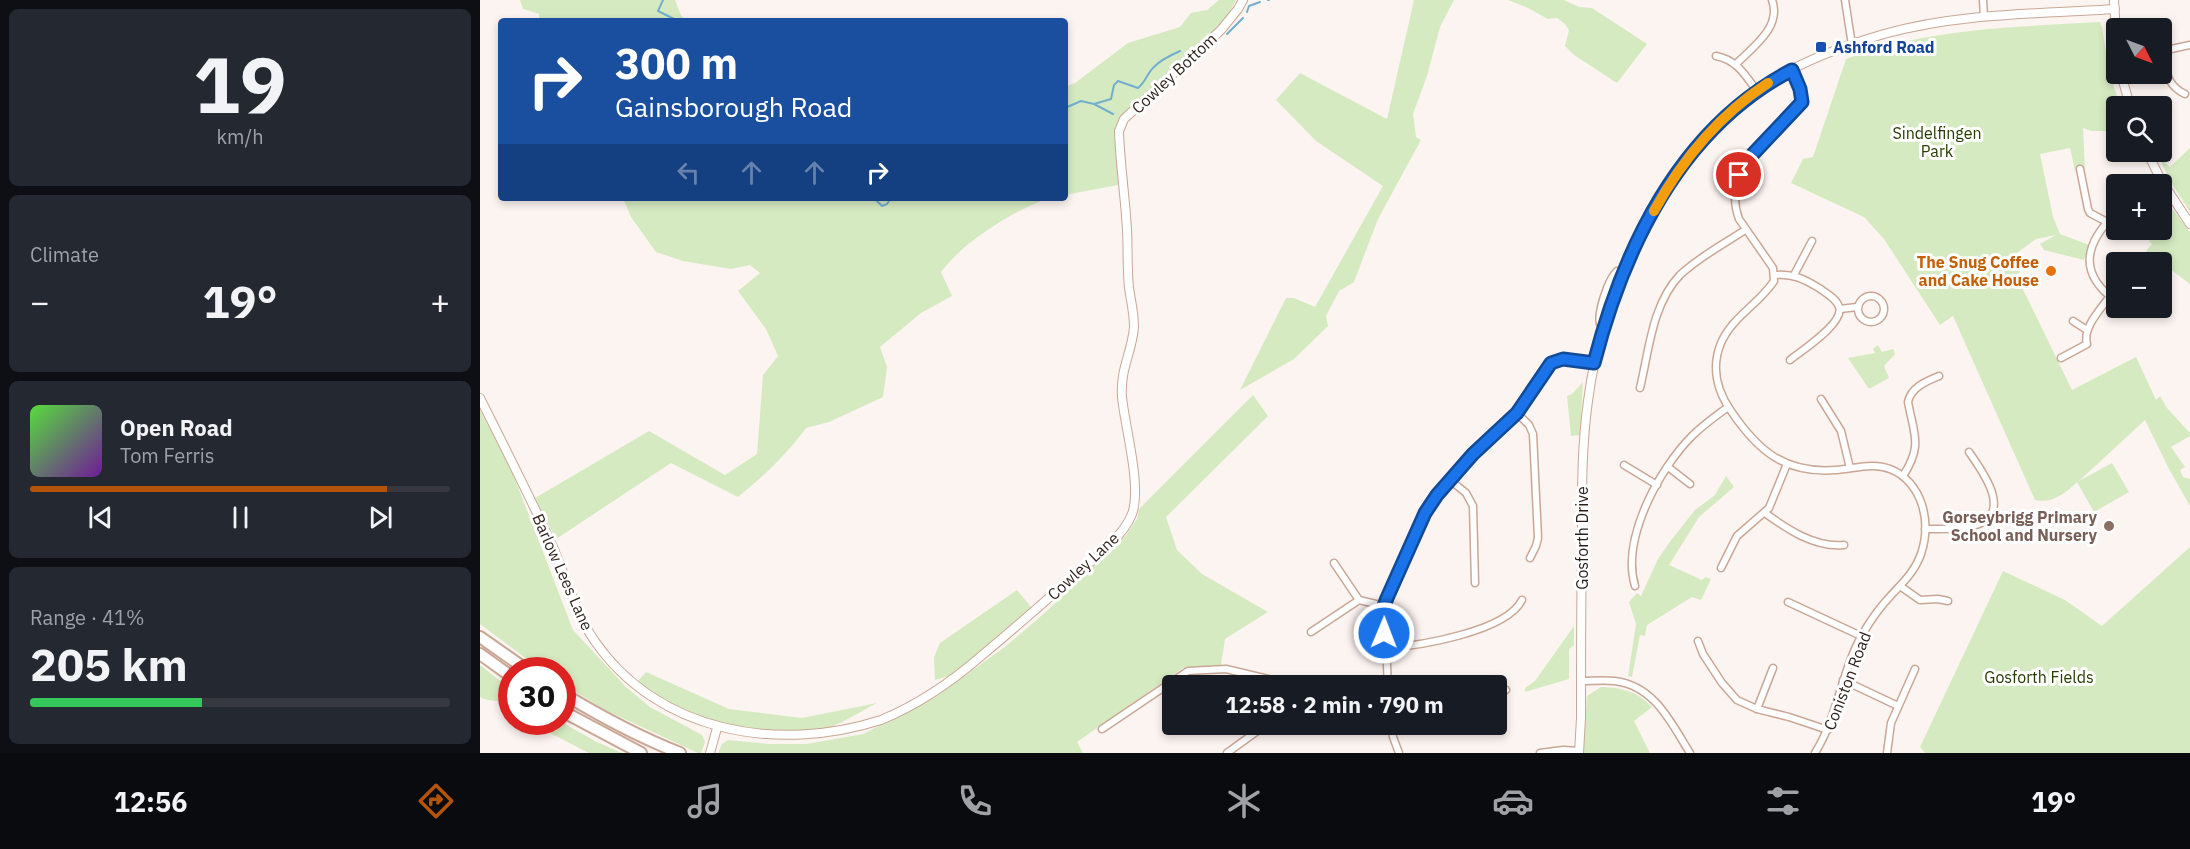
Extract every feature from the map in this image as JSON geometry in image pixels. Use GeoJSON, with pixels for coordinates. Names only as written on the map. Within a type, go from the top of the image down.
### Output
{"type":"FeatureCollection","features":[{"type":"Feature","properties":{"kind":"highway"},"geometry":{"type":"LineString","coordinates":[[480,637],[508,657]]}},
{"type":"Feature","properties":{"kind":"highway"},"geometry":{"type":"LineString","coordinates":[[480,654],[498,668]]}},
{"type":"Feature","properties":{"kind":"highway"},"geometry":{"type":"LineString","coordinates":[[576,702],[655,743],[680,753]]}},
{"type":"Feature","properties":{"kind":"highway"},"geometry":{"type":"LineString","coordinates":[[576,718],[641,753]]}},
{"type":"Feature","properties":{"kind":"street","name":"Cowley Bottom"},"geometry":{"type":"LineString","coordinates":[[1119,131],[1124,120],[1221,30],[1243,0]]}},
{"type":"Feature","properties":{"kind":"street"},"geometry":{"type":"LineString","coordinates":[[1736,64],[1770,27],[1774,15],[1772,0]]}},
{"type":"Feature","properties":{"kind":"street"},"geometry":{"type":"LineString","coordinates":[[1845,0],[1852,45]]}},
{"type":"Feature","properties":{"kind":"street"},"geometry":{"type":"LineString","coordinates":[[1983,0],[1984,17]]}},
{"type":"Feature","properties":{"kind":"street","name":"Gosforth Drive"},"geometry":{"type":"LineString","coordinates":[[1579,752],[1582,681],[1583,446],[1594,363],[1623,272],[1659,201],[1686,162],[1716,125],[1757,91],[1792,70],[1852,45],[1917,26],[2114,4]]}},
{"type":"Feature","properties":{"kind":"street"},"geometry":{"type":"LineString","coordinates":[[2172,49],[2190,45]]}},
{"type":"Feature","properties":{"kind":"street"},"geometry":{"type":"LineString","coordinates":[[1716,56],[1725,57],[1736,64],[1757,91]]}},
{"type":"Feature","properties":{"kind":"street"},"geometry":{"type":"LineString","coordinates":[[1792,70],[1800,89],[1802,102],[1753,154],[1736,184],[1735,210],[1745,230],[1773,268],[1775,275],[1769,288],[1725,334],[1718,351],[1715,370],[1717,382],[1728,407],[1760,448],[1787,464],[1821,471],[1878,466],[1903,476],[1913,460],[1916,448],[1909,396],[1921,385],[1939,376]]}},
{"type":"Feature","properties":{"kind":"street"},"geometry":{"type":"LineString","coordinates":[[2171,84],[2185,94]]}},
{"type":"Feature","properties":{"kind":"street","name":"Cowley Lane"},"geometry":{"type":"LineString","coordinates":[[717,728],[755,736],[803,737],[833,734],[860,727],[902,710],[958,676],[1084,567],[1127,524],[1134,506],[1134,498],[1132,457],[1122,398],[1122,369],[1134,326],[1129,287],[1119,131]]}},
{"type":"Feature","properties":{"kind":"street"},"geometry":{"type":"LineString","coordinates":[[2080,169],[2088,209],[2090,213],[2106,221]]}},
{"type":"Feature","properties":{"kind":"street"},"geometry":{"type":"LineString","coordinates":[[2172,201],[2188,222]]}},
{"type":"Feature","properties":{"kind":"street"},"geometry":{"type":"LineString","coordinates":[[2106,224],[2095,241],[2089,262],[2095,282],[2106,293]]}},
{"type":"Feature","properties":{"kind":"street"},"geometry":{"type":"LineString","coordinates":[[1641,388],[1659,309],[1670,288],[1681,275],[1705,256],[1745,230]]}},
{"type":"Feature","properties":{"kind":"street"},"geometry":{"type":"LineString","coordinates":[[1794,275],[1812,241]]}},
{"type":"Feature","properties":{"kind":"street"},"geometry":{"type":"LineString","coordinates":[[1775,275],[1794,275],[1827,294],[1836,301],[1840,309],[1840,314],[1832,326],[1790,360]]}},
{"type":"Feature","properties":{"kind":"street"},"geometry":{"type":"LineString","coordinates":[[1870,296],[1879,299],[1884,310],[1877,321],[1867,322],[1859,317],[1857,307],[1862,299],[1870,296]]}},
{"type":"Feature","properties":{"kind":"street"},"geometry":{"type":"LineString","coordinates":[[2061,358],[2085,346],[2087,330],[2106,301]]}},
{"type":"Feature","properties":{"kind":"street"},"geometry":{"type":"LineString","coordinates":[[1840,309],[1857,307]]}},
{"type":"Feature","properties":{"kind":"street"},"geometry":{"type":"LineString","coordinates":[[2073,321],[2087,330]]}},
{"type":"Feature","properties":{"kind":"street"},"geometry":{"type":"LineString","coordinates":[[1387,675],[1384,606],[1425,513],[1473,454],[1517,413],[1551,363],[1563,359],[1594,363]]}},
{"type":"Feature","properties":{"kind":"street","name":"Barlow Lees Lane"},"geometry":{"type":"LineString","coordinates":[[480,398],[549,539],[592,638],[619,672],[640,690],[682,716],[717,728]]}},
{"type":"Feature","properties":{"kind":"street"},"geometry":{"type":"LineString","coordinates":[[1821,399],[1841,431],[1850,468]]}},
{"type":"Feature","properties":{"kind":"street"},"geometry":{"type":"LineString","coordinates":[[1635,586],[1631,572],[1634,540],[1640,520],[1657,485],[1692,437],[1728,407]]}},
{"type":"Feature","properties":{"kind":"street"},"geometry":{"type":"LineString","coordinates":[[1517,413],[1529,425],[1533,434],[1538,538],[1530,558]]}},
{"type":"Feature","properties":{"kind":"street"},"geometry":{"type":"LineString","coordinates":[[1925,529],[1973,526],[1984,520],[1992,510],[1993,491],[1969,452]]}},
{"type":"Feature","properties":{"kind":"street"},"geometry":{"type":"LineString","coordinates":[[1721,568],[1737,536],[1765,513],[1787,464]]}},
{"type":"Feature","properties":{"kind":"street"},"geometry":{"type":"LineString","coordinates":[[1624,465],[1657,485]]}},
{"type":"Feature","properties":{"kind":"street"},"geometry":{"type":"LineString","coordinates":[[1668,467],[1690,484]]}},
{"type":"Feature","properties":{"kind":"street","name":"Coniston Road"},"geometry":{"type":"LineString","coordinates":[[1815,753],[1828,730],[1843,680],[1862,636],[1878,610],[1915,568],[1920,556],[1925,529],[1920,498],[1903,476]]}},
{"type":"Feature","properties":{"kind":"street"},"geometry":{"type":"LineString","coordinates":[[1450,480],[1466,493],[1473,506],[1475,583]]}},
{"type":"Feature","properties":{"kind":"street"},"geometry":{"type":"LineString","coordinates":[[1765,513],[1785,527],[1812,540],[1844,545]]}},
{"type":"Feature","properties":{"kind":"street"},"geometry":{"type":"LineString","coordinates":[[1334,563],[1359,600],[1384,606]]}},
{"type":"Feature","properties":{"kind":"street"},"geometry":{"type":"LineString","coordinates":[[1900,586],[1920,600],[1948,601]]}},
{"type":"Feature","properties":{"kind":"street"},"geometry":{"type":"LineString","coordinates":[[1311,632],[1359,600]]}},
{"type":"Feature","properties":{"kind":"street"},"geometry":{"type":"LineString","coordinates":[[1385,648],[1412,646],[1462,634],[1502,618],[1517,608],[1522,600]]}},
{"type":"Feature","properties":{"kind":"street"},"geometry":{"type":"LineString","coordinates":[[1788,602],[1862,636]]}},
{"type":"Feature","properties":{"kind":"street"},"geometry":{"type":"LineString","coordinates":[[1698,641],[1703,654],[1737,700],[1757,709],[1828,730]]}},
{"type":"Feature","properties":{"kind":"street"},"geometry":{"type":"LineString","coordinates":[[1757,709],[1773,668]]}},
{"type":"Feature","properties":{"kind":"street"},"geometry":{"type":"LineString","coordinates":[[1183,675],[1188,672],[1226,669],[1248,675]]}},
{"type":"Feature","properties":{"kind":"street"},"geometry":{"type":"LineString","coordinates":[[1887,753],[1889,732],[1915,669]]}},
{"type":"Feature","properties":{"kind":"street"},"geometry":{"type":"LineString","coordinates":[[1843,680],[1898,706]]}},
{"type":"Feature","properties":{"kind":"street"},"geometry":{"type":"LineString","coordinates":[[1582,681],[1614,681],[1628,684],[1645,692],[1661,708],[1690,753]]}},
{"type":"Feature","properties":{"kind":"street"},"geometry":{"type":"LineString","coordinates":[[1102,729],[1162,689]]}},
{"type":"Feature","properties":{"kind":"street"},"geometry":{"type":"LineString","coordinates":[[710,752],[717,728]]}},
{"type":"Feature","properties":{"kind":"street"},"geometry":{"type":"LineString","coordinates":[[1227,753],[1252,735]]}},
{"type":"Feature","properties":{"kind":"street"},"geometry":{"type":"LineString","coordinates":[[1393,735],[1399,753]]}},
{"type":"Feature","properties":{"kind":"street"},"geometry":{"type":"LineString","coordinates":[[1540,753],[1557,750],[1579,752]]}},
{"type":"Feature","properties":{"kind":"green space"},"geometry":{"type":"Polygon","coordinates":[[[520,0],[675,0],[684,18],[539,18],[539,14],[523,9],[520,0]]]}},
{"type":"Feature","properties":{"kind":"green space"},"geometry":{"type":"Polygon","coordinates":[[[1219,0],[1236,0],[1225,20],[1119,119],[1115,128],[1118,185],[1068,194],[1068,86],[1128,43],[1180,27],[1191,13],[1207,10],[1219,0]]]}},
{"type":"Feature","properties":{"kind":"green space"},"geometry":{"type":"Polygon","coordinates":[[[1414,0],[1454,0],[1440,27],[1427,76],[1413,114],[1416,137],[1421,140],[1378,219],[1354,282],[1339,291],[1326,316],[1328,326],[1294,359],[1240,390],[1286,298],[1294,298],[1315,307],[1383,186],[1316,141],[1276,100],[1300,73],[1387,119],[1414,0]]]}},
{"type":"Feature","properties":{"kind":"green space"},"geometry":{"type":"Polygon","coordinates":[[[1508,0],[1564,0],[1579,7],[1592,8],[1647,44],[1617,83],[1574,55],[1565,46],[1569,30],[1565,24],[1557,18],[1548,19],[1508,0]]]}},
{"type":"Feature","properties":{"kind":"green space","name":"Sindelfingen Park"},"geometry":{"type":"Polygon","coordinates":[[[2100,22],[2102,27],[2106,52],[2106,84],[2113,84],[2117,96],[2106,96],[2106,131],[2091,131],[2083,128],[2085,169],[2075,171],[2070,148],[2040,154],[2053,217],[2060,234],[2089,245],[2084,260],[2044,250],[2040,244],[2056,235],[2036,239],[2010,258],[2020,272],[2016,275],[2072,390],[2136,357],[2156,400],[2160,396],[2167,408],[2190,433],[2190,436],[2171,447],[2185,467],[2180,470],[2183,477],[2190,479],[2190,506],[2145,420],[2079,481],[2112,463],[2129,492],[2094,512],[2077,482],[2053,499],[2035,500],[1953,316],[1940,325],[1884,239],[1864,217],[1791,183],[1803,159],[1813,157],[1846,59],[1908,41],[2004,28],[2100,22]]]}},
{"type":"Feature","properties":{"kind":"green space"},"geometry":{"type":"Polygon","coordinates":[[[2190,148],[2190,212],[2172,184],[2172,174],[2167,174],[2161,162],[2170,167],[2190,148]]]}},
{"type":"Feature","properties":{"kind":"green space"},"geometry":{"type":"Polygon","coordinates":[[[624,201],[1042,201],[990,228],[963,249],[941,272],[952,296],[921,313],[880,347],[887,367],[883,397],[829,422],[806,428],[774,465],[738,497],[671,463],[556,539],[535,498],[649,431],[725,475],[757,454],[763,375],[778,356],[766,329],[738,291],[760,273],[750,265],[731,269],[683,261],[656,252],[631,217],[624,201]]]}},
{"type":"Feature","properties":{"kind":"green space"},"geometry":{"type":"Polygon","coordinates":[[[2172,208],[2190,232],[2190,284],[2172,270],[2172,252],[2146,251],[2152,244],[2149,241],[2172,240],[2172,208]]]}},
{"type":"Feature","properties":{"kind":"green space"},"geometry":{"type":"Polygon","coordinates":[[[1878,345],[1882,352],[1893,349],[1895,354],[1884,366],[1889,378],[1869,389],[1848,358],[1875,353],[1873,349],[1878,345]]]}},
{"type":"Feature","properties":{"kind":"green space"},"geometry":{"type":"Polygon","coordinates":[[[1583,382],[1580,435],[1571,436],[1567,396],[1583,382]]]}},
{"type":"Feature","properties":{"kind":"green space"},"geometry":{"type":"Polygon","coordinates":[[[1253,395],[1268,416],[1166,517],[1177,550],[1202,574],[1268,612],[1225,639],[1221,665],[1183,668],[1173,675],[1162,675],[1162,683],[1077,742],[1083,753],[718,753],[722,744],[728,740],[769,744],[806,744],[863,734],[937,696],[1006,646],[1048,610],[1126,535],[1137,519],[1139,509],[1253,395]]]}},
{"type":"Feature","properties":{"kind":"green space"},"geometry":{"type":"Polygon","coordinates":[[[480,410],[513,474],[573,630],[626,687],[650,707],[702,735],[705,742],[701,753],[605,710],[576,692],[576,657],[524,657],[480,624],[480,410]]]}},
{"type":"Feature","properties":{"kind":"green space"},"geometry":{"type":"Polygon","coordinates":[[[1726,476],[1734,487],[1699,517],[1669,565],[1702,580],[1706,577],[1711,579],[1701,600],[1692,597],[1647,625],[1645,636],[1640,635],[1632,677],[1628,676],[1636,624],[1629,602],[1637,593],[1641,596],[1658,559],[1672,539],[1695,510],[1715,495],[1726,476]]]}},
{"type":"Feature","properties":{"kind":"green space","name":"Gosforth Fields"},"geometry":{"type":"Polygon","coordinates":[[[2190,547],[2190,753],[1925,753],[1920,747],[2003,571],[2065,600],[2102,626],[2190,547]]]}},
{"type":"Feature","properties":{"kind":"green space"},"geometry":{"type":"Polygon","coordinates":[[[1017,590],[1031,607],[956,674],[935,680],[934,657],[940,643],[1017,590]]]}},
{"type":"Feature","properties":{"kind":"green space"},"geometry":{"type":"Polygon","coordinates":[[[1574,626],[1574,645],[1569,649],[1569,679],[1525,692],[1525,688],[1535,681],[1574,626]]]}},
{"type":"Feature","properties":{"kind":"green space"},"geometry":{"type":"Polygon","coordinates":[[[480,665],[498,679],[498,701],[480,697],[480,665]]]}},
{"type":"Feature","properties":{"kind":"green space"},"geometry":{"type":"Polygon","coordinates":[[[646,672],[729,709],[802,718],[877,703],[829,728],[796,731],[752,729],[712,720],[655,694],[637,682],[646,672]]]}},
{"type":"Feature","properties":{"kind":"green space"},"geometry":{"type":"Polygon","coordinates":[[[1601,687],[1629,691],[1641,697],[1652,707],[1634,721],[1650,753],[1583,753],[1587,696],[1601,687]]]}},
{"type":"Feature","properties":{"kind":"green space"},"geometry":{"type":"Polygon","coordinates":[[[576,730],[622,753],[589,753],[554,735],[576,735],[576,730]]]}},
{"type":"Feature","properties":{"kind":"waterway"},"geometry":{"type":"LineString","coordinates":[[663,0],[658,11],[672,18]]}},
{"type":"Feature","properties":{"kind":"waterway"},"geometry":{"type":"LineString","coordinates":[[1247,12],[1249,6],[1260,2]]}},
{"type":"Feature","properties":{"kind":"waterway"},"geometry":{"type":"LineString","coordinates":[[1227,34],[1243,18]]}},
{"type":"Feature","properties":{"kind":"waterway"},"geometry":{"type":"LineString","coordinates":[[1068,107],[1081,101],[1094,104],[1111,99],[1114,85],[1118,81],[1138,88],[1156,64],[1180,51]]}},
{"type":"Feature","properties":{"kind":"waterway"},"geometry":{"type":"LineString","coordinates":[[1094,104],[1113,114]]}},
{"type":"Feature","properties":{"kind":"waterway"},"geometry":{"type":"LineString","coordinates":[[877,201],[882,206],[889,201]]}},
{"type":"Feature","properties":{"kind":"slow traffic"},"geometry":{"type":"LineString","coordinates":[[1654,211],[1672,181],[1716,125],[1737,105],[1768,83]]}},
{"type":"Feature","properties":{"kind":"place","name":"Ashford Road"},"geometry":{"type":"Point","coordinates":[1821,47]}},
{"type":"Feature","properties":{"kind":"place","name":"The Snug Coffee and Cake House"},"geometry":{"type":"Point","coordinates":[2051,271]}},
{"type":"Feature","properties":{"kind":"place","name":"Gorseybrigg Primary School and Nursery"},"geometry":{"type":"Point","coordinates":[2109,526]}},
{"type":"Feature","properties":{"kind":"route"},"geometry":{"type":"LineString","coordinates":[[1384,633],[1383,617],[1387,598],[1425,513],[1437,495],[1473,454],[1517,413],[1551,363],[1563,359],[1594,363],[1615,291],[1623,272],[1642,232],[1672,181],[1700,143],[1737,105],[1776,78],[1792,70],[1800,89],[1802,102],[1753,154],[1739,175]]}}]}
